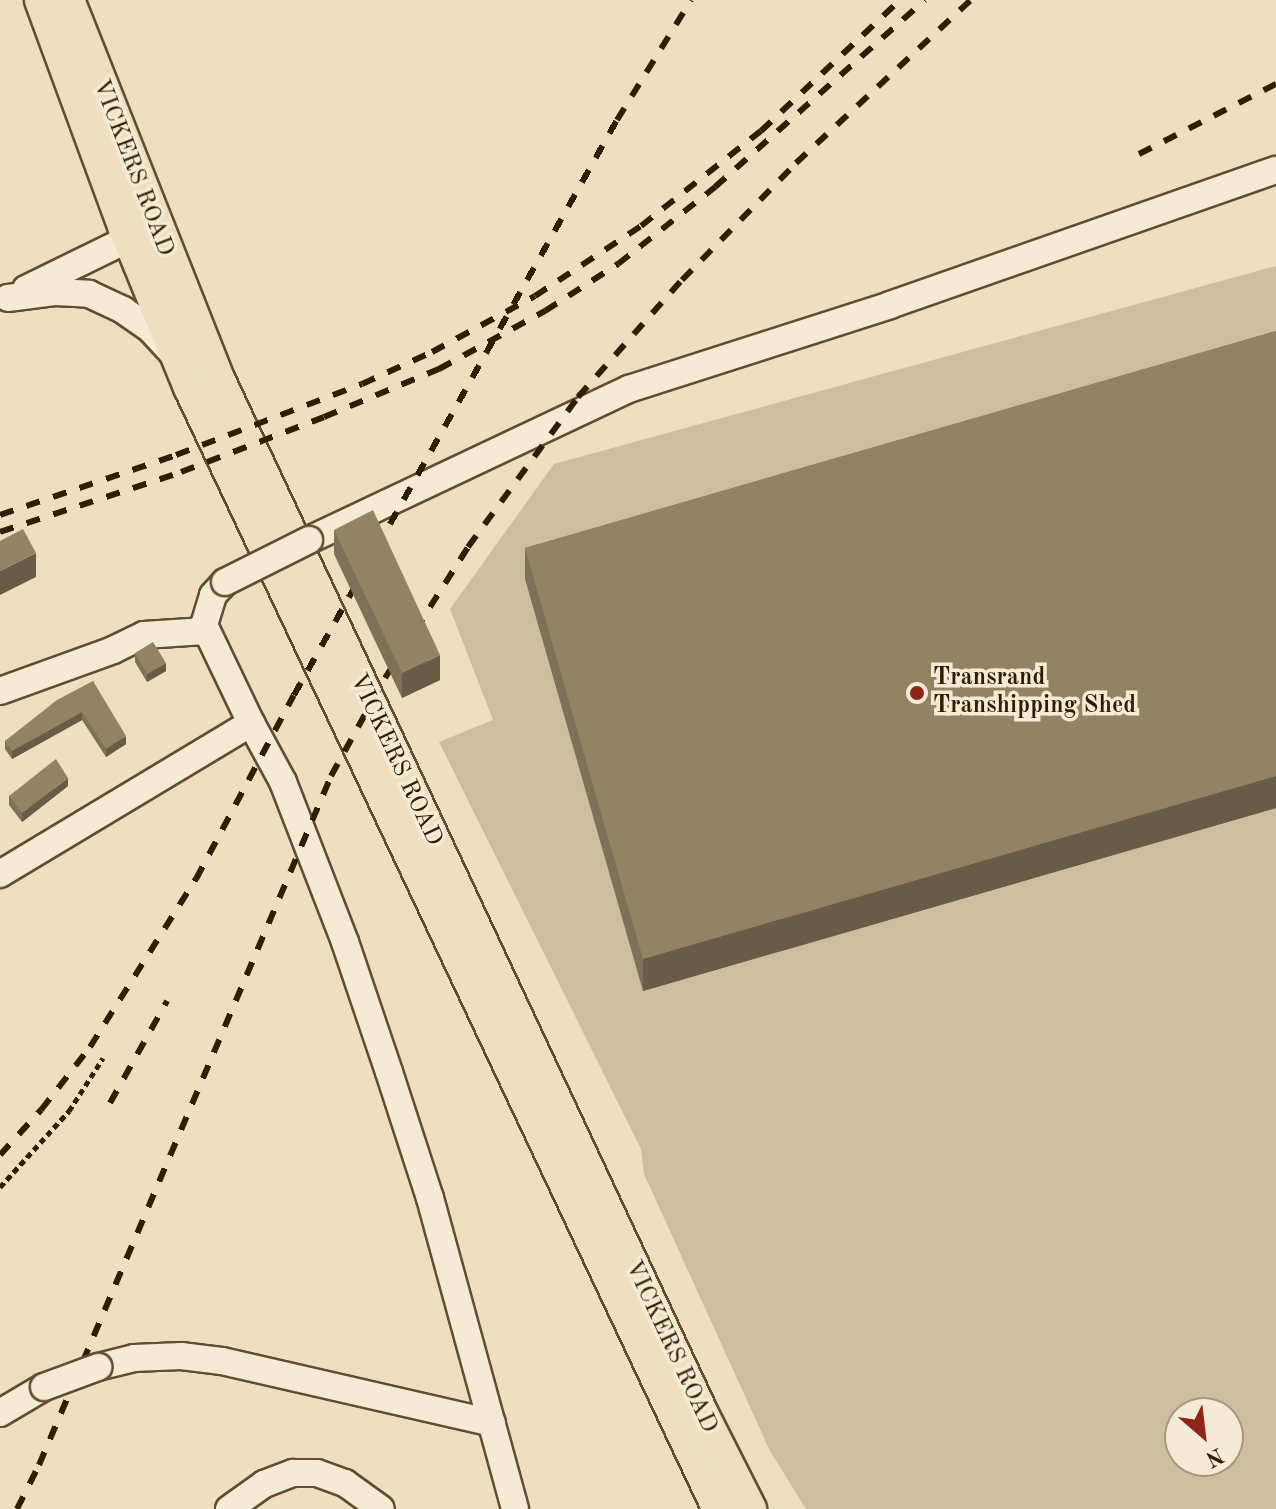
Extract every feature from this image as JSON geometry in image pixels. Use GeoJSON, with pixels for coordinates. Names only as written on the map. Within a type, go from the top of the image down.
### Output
{"type":"FeatureCollection","features":[{"type":"Feature","properties":{"kind":"main road","name":"VICKERS ROAD"},"geometry":{"type":"LineString","coordinates":[[42,0],[136,228],[218,381],[700,1412],[749,1509]]}},
{"type":"Feature","properties":{"kind":"main road","name":"VICKERS ROAD"},"geometry":{"type":"LineString","coordinates":[[67,0],[180,362],[254,528],[720,1509]]}},
{"type":"Feature","properties":{"kind":"street"},"geometry":{"type":"LineString","coordinates":[[515,1509],[430,1198],[355,971],[283,782],[205,631],[206,613],[213,595],[225,582],[326,531],[629,389],[890,305],[1276,170]]}},
{"type":"Feature","properties":{"kind":"street"},"geometry":{"type":"LineString","coordinates":[[4,300],[136,228]]}},
{"type":"Feature","properties":{"kind":"street"},"geometry":{"type":"LineString","coordinates":[[4,300],[55,292],[89,294],[123,310],[150,329],[180,362]]}},
{"type":"Feature","properties":{"kind":"street"},"geometry":{"type":"LineString","coordinates":[[0,691],[113,650],[144,635],[205,631]]}},
{"type":"Feature","properties":{"kind":"street"},"geometry":{"type":"LineString","coordinates":[[0,874],[251,723]]}},
{"type":"Feature","properties":{"kind":"street"},"geometry":{"type":"LineString","coordinates":[[0,1413],[44,1387],[98,1367],[134,1358],[181,1356],[222,1361],[492,1423]]}},
{"type":"Feature","properties":{"kind":"street"},"geometry":{"type":"LineString","coordinates":[[229,1509],[264,1484],[293,1473],[317,1473],[345,1483],[381,1509]]}},
{"type":"Feature","properties":{"kind":"path"},"geometry":{"type":"LineString","coordinates":[[0,1187],[69,1111],[103,1058]]}},
{"type":"Feature","properties":{"kind":"shaded area"},"geometry":{"type":"Polygon","coordinates":[[[1276,266],[1276,1509],[806,1509],[770,1451],[644,1174],[641,1149],[439,742],[493,720],[450,609],[554,464],[1276,266]]]}},
{"type":"Feature","properties":{"kind":"building","name":"Transrand Transhipping Shed"},"geometry":{"type":"Polygon","coordinates":[[[1276,331],[1276,776],[643,959],[525,548],[1276,331]]]}},
{"type":"Feature","properties":{"kind":"building"},"geometry":{"type":"Polygon","coordinates":[[[373,510],[440,655],[402,673],[334,530],[373,510]]]}},
{"type":"Feature","properties":{"kind":"building"},"geometry":{"type":"Polygon","coordinates":[[[23,529],[36,553],[0,571],[0,541],[23,529]]]}},
{"type":"Feature","properties":{"kind":"building"},"geometry":{"type":"Polygon","coordinates":[[[153,642],[166,663],[147,674],[135,653],[153,642]]]}},
{"type":"Feature","properties":{"kind":"building"},"geometry":{"type":"Polygon","coordinates":[[[93,681],[126,736],[106,749],[82,712],[12,751],[5,741],[57,700],[93,681]]]}},
{"type":"Feature","properties":{"kind":"building"},"geometry":{"type":"Polygon","coordinates":[[[56,759],[68,778],[22,813],[9,796],[56,759]]]}},
{"type":"Feature","properties":{"kind":"railway"},"geometry":{"type":"LineString","coordinates":[[0,1155],[41,1110],[90,1047],[196,879],[294,695],[617,120],[691,0]]}},
{"type":"Feature","properties":{"kind":"railway"},"geometry":{"type":"LineString","coordinates":[[0,515],[176,455],[362,384],[432,352],[535,296],[641,226],[761,131],[900,0]]}},
{"type":"Feature","properties":{"kind":"railway"},"geometry":{"type":"LineString","coordinates":[[0,532],[181,472],[324,417],[439,369],[545,311],[618,264],[715,187],[925,0]]}},
{"type":"Feature","properties":{"kind":"railway"},"geometry":{"type":"LineString","coordinates":[[17,1509],[39,1465],[331,776],[385,678],[468,547],[578,397],[682,280],[796,163],[971,0]]}},
{"type":"Feature","properties":{"kind":"railway"},"geometry":{"type":"LineString","coordinates":[[1139,154],[1276,84]]}},
{"type":"Feature","properties":{"kind":"railway"},"geometry":{"type":"LineString","coordinates":[[110,1103],[167,1001]]}},
{"type":"Feature","properties":{"kind":"place","name":"Transrand Transhipping Shed"},"geometry":{"type":"Point","coordinates":[917,693]}}]}
